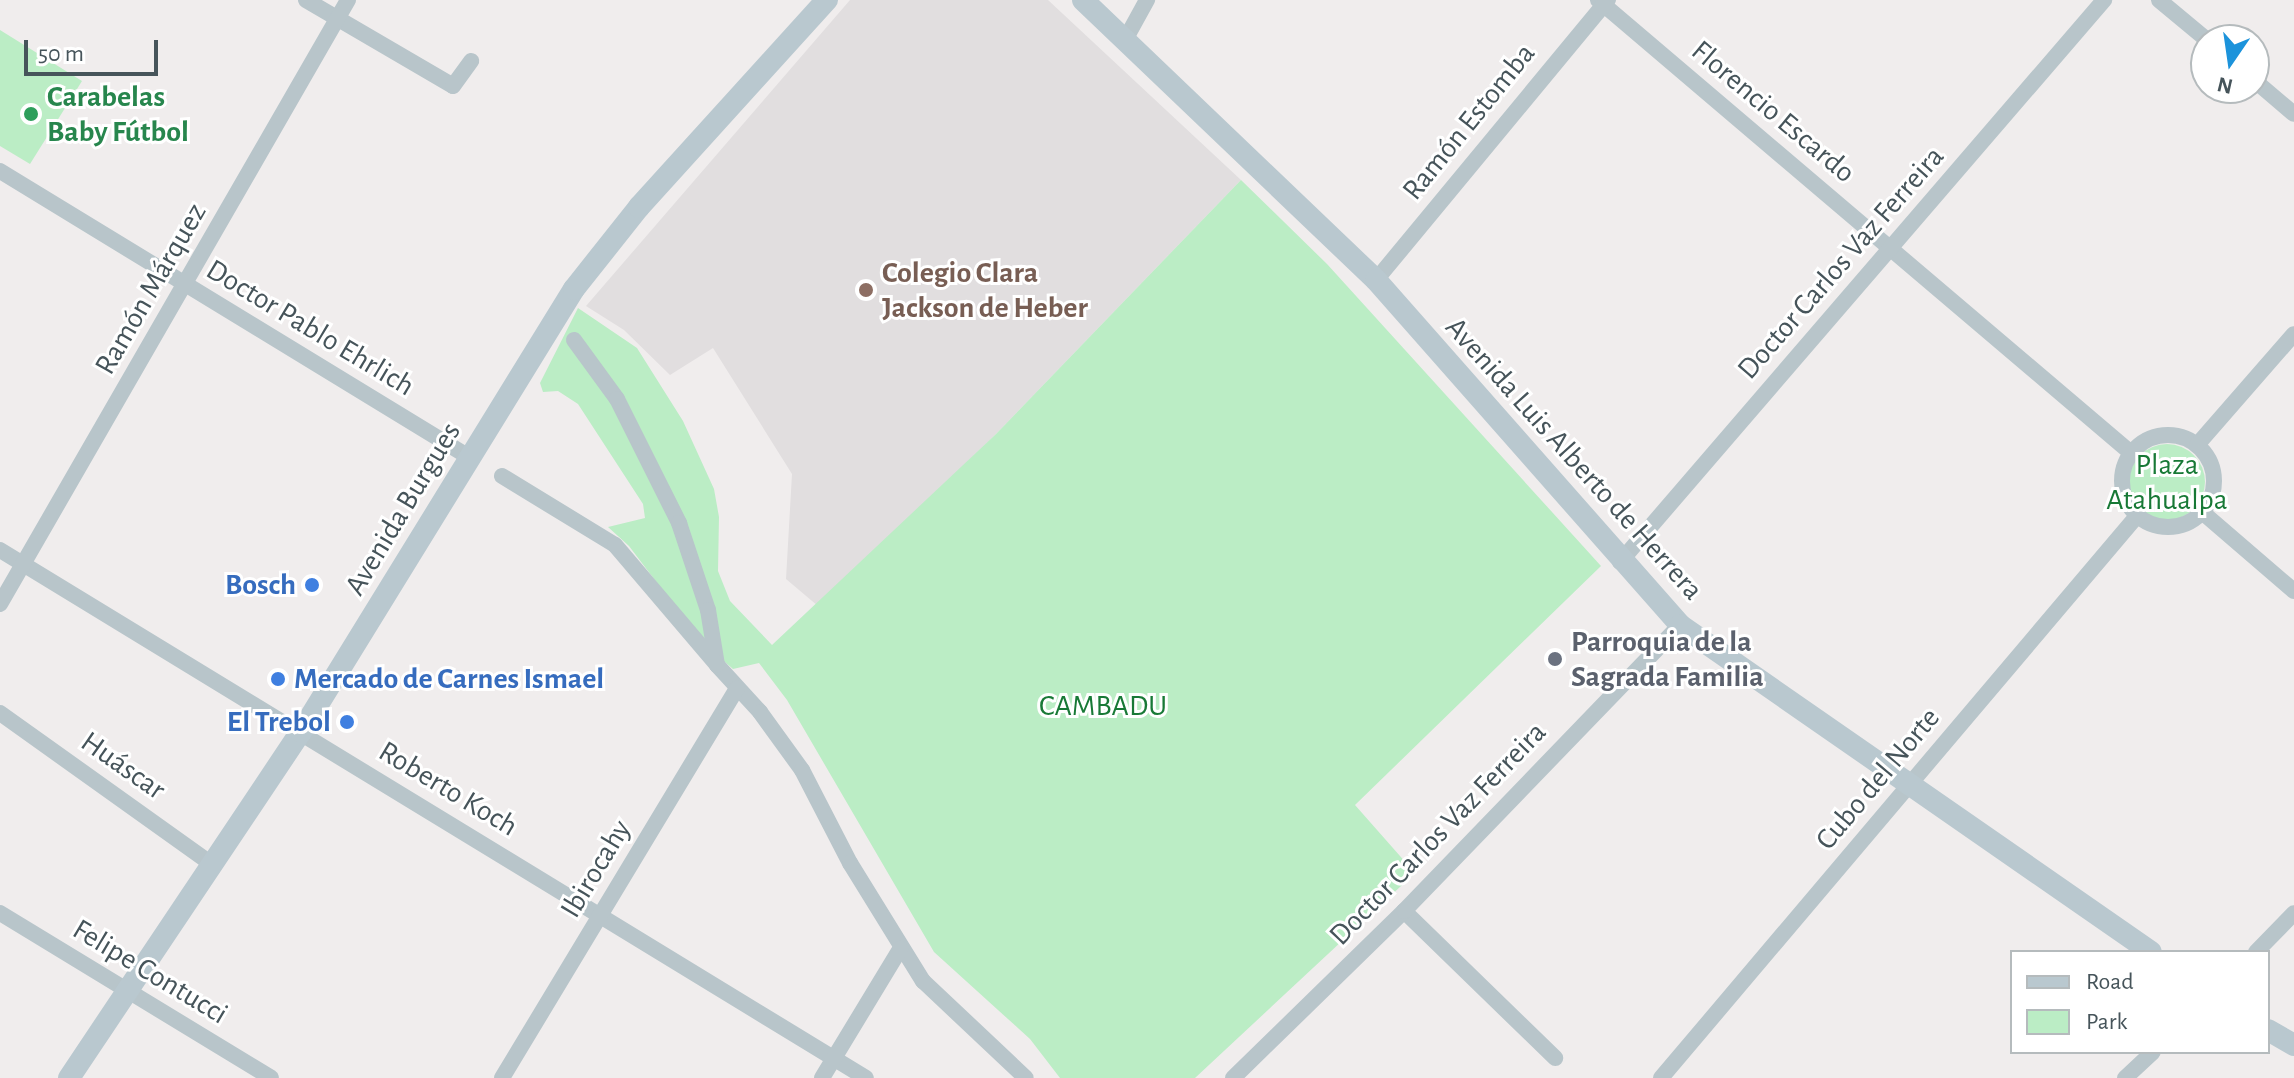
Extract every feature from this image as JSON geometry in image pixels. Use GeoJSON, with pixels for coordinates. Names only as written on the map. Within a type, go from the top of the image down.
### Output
{"type":"FeatureCollection","features":[{"type":"Feature","properties":{"kind":"main road","name":"Avenida Burgues"},"geometry":{"type":"LineString","coordinates":[[69,1078],[301,732],[583,277],[639,207],[827,0]]}},
{"type":"Feature","properties":{"kind":"main road","name":"Avenida Luis Alberto de Herrera"},"geometry":{"type":"LineString","coordinates":[[1083,0],[1376,280],[1620,562],[1680,625],[2148,950]]}},
{"type":"Feature","properties":{"kind":"main road"},"geometry":{"type":"LineString","coordinates":[[2270,1031],[2294,1045]]}},
{"type":"Feature","properties":{"kind":"street"},"geometry":{"type":"LineString","coordinates":[[306,0],[453,86],[471,61]]}},
{"type":"Feature","properties":{"kind":"street","name":"Ramón Márquez"},"geometry":{"type":"LineString","coordinates":[[0,604],[186,287],[348,0]]}},
{"type":"Feature","properties":{"kind":"street"},"geometry":{"type":"LineString","coordinates":[[1125,40],[1147,0]]}},
{"type":"Feature","properties":{"kind":"street","name":"Doctor Carlos Vaz Ferreira"},"geometry":{"type":"LineString","coordinates":[[1620,562],[2104,0]]}},
{"type":"Feature","properties":{"kind":"street"},"geometry":{"type":"LineString","coordinates":[[2159,0],[2190,26]]}},
{"type":"Feature","properties":{"kind":"street","name":"Florencio Escardo"},"geometry":{"type":"LineString","coordinates":[[1603,2],[2131,453]]}},
{"type":"Feature","properties":{"kind":"street","name":"Ramón Estomba"},"geometry":{"type":"LineString","coordinates":[[1376,280],[1603,2]]}},
{"type":"Feature","properties":{"kind":"street"},"geometry":{"type":"LineString","coordinates":[[2270,94],[2294,114]]}},
{"type":"Feature","properties":{"kind":"street","name":"Doctor Pablo Ehrlich"},"geometry":{"type":"LineString","coordinates":[[0,171],[469,457]]}},
{"type":"Feature","properties":{"kind":"street"},"geometry":{"type":"LineString","coordinates":[[2197,445],[2294,334]]}},
{"type":"Feature","properties":{"kind":"street"},"geometry":{"type":"LineString","coordinates":[[574,340],[617,399],[679,523],[708,610],[717,665]]}},
{"type":"Feature","properties":{"kind":"street"},"geometry":{"type":"LineString","coordinates":[[2165,435],[2197,445],[2212,465],[2214,482],[2202,512],[2173,527],[2137,516],[2122,485],[2131,453],[2142,442],[2165,435]]}},
{"type":"Feature","properties":{"kind":"street"},"geometry":{"type":"LineString","coordinates":[[502,476],[615,545],[737,688],[802,770],[900,949],[935,995],[1026,1078]]}},
{"type":"Feature","properties":{"kind":"street"},"geometry":{"type":"LineString","coordinates":[[2202,512],[2294,591]]}},
{"type":"Feature","properties":{"kind":"street","name":"Cubo del Norte"},"geometry":{"type":"LineString","coordinates":[[1661,1078],[2137,516]]}},
{"type":"Feature","properties":{"kind":"street","name":"Roberto Koch"},"geometry":{"type":"LineString","coordinates":[[0,550],[866,1078]]}},
{"type":"Feature","properties":{"kind":"street","name":"Doctor Carlos Vaz Ferreira"},"geometry":{"type":"LineString","coordinates":[[1233,1078],[1404,911],[1680,625]]}},
{"type":"Feature","properties":{"kind":"street","name":"Ibirocahy"},"geometry":{"type":"LineString","coordinates":[[502,1078],[737,688]]}},
{"type":"Feature","properties":{"kind":"street","name":"Huáscar"},"geometry":{"type":"LineString","coordinates":[[0,713],[213,865]]}},
{"type":"Feature","properties":{"kind":"street"},"geometry":{"type":"LineString","coordinates":[[1404,911],[1555,1058]]}},
{"type":"Feature","properties":{"kind":"street","name":"Felipe Contucci"},"geometry":{"type":"LineString","coordinates":[[0,913],[271,1078]]}},
{"type":"Feature","properties":{"kind":"street"},"geometry":{"type":"LineString","coordinates":[[2258,950],[2294,913]]}},
{"type":"Feature","properties":{"kind":"street"},"geometry":{"type":"LineString","coordinates":[[822,1078],[900,949]]}},
{"type":"Feature","properties":{"kind":"street"},"geometry":{"type":"LineString","coordinates":[[2125,1078],[2151,1054]]}},
{"type":"Feature","properties":{"kind":"shaded area","name":"Colegio Clara Jackson de Heber"},"geometry":{"type":"Polygon","coordinates":[[[850,0],[1048,0],[1241,180],[996,434],[818,606],[786,579],[792,474],[713,348],[670,375],[624,330],[586,306],[850,0]]]}},
{"type":"Feature","properties":{"kind":"green space","name":"Carabelas Baby Fútbol"},"geometry":{"type":"Polygon","coordinates":[[[0,30],[82,81],[30,164],[0,146],[0,30]]]}},
{"type":"Feature","properties":{"kind":"green space","name":"CAMBADU"},"geometry":{"type":"Polygon","coordinates":[[[1241,180],[1327,264],[1601,566],[1355,805],[1415,873],[1195,1078],[1060,1078],[1030,1039],[934,952],[787,700],[759,663],[733,669],[702,642],[629,546],[608,527],[645,518],[643,504],[578,404],[558,391],[543,392],[540,383],[578,308],[637,348],[683,421],[714,489],[719,517],[718,571],[730,601],[772,645],[996,434],[1241,180]]]}},
{"type":"Feature","properties":{"kind":"green space","name":"Plaza Atahualpa"},"geometry":{"type":"Polygon","coordinates":[[[2167,444],[2182,447],[2194,455],[2202,467],[2205,482],[2202,497],[2194,509],[2182,517],[2167,520],[2152,517],[2140,509],[2132,497],[2129,482],[2132,467],[2140,455],[2152,447],[2167,444]]]}},
{"type":"Feature","properties":{"kind":"place","name":"Carabelas Baby Fútbol"},"geometry":{"type":"Point","coordinates":[31,114]}},
{"type":"Feature","properties":{"kind":"place","name":"Colegio Clara Jackson de Heber"},"geometry":{"type":"Point","coordinates":[866,290]}},
{"type":"Feature","properties":{"kind":"place","name":"Bosch"},"geometry":{"type":"Point","coordinates":[312,585]}},
{"type":"Feature","properties":{"kind":"place","name":"Parroquia de la Sagrada Familia"},"geometry":{"type":"Point","coordinates":[1555,659]}},
{"type":"Feature","properties":{"kind":"place","name":"Mercado de Carnes Ismael"},"geometry":{"type":"Point","coordinates":[278,679]}},
{"type":"Feature","properties":{"kind":"place","name":"El Trebol"},"geometry":{"type":"Point","coordinates":[347,722]}}]}
